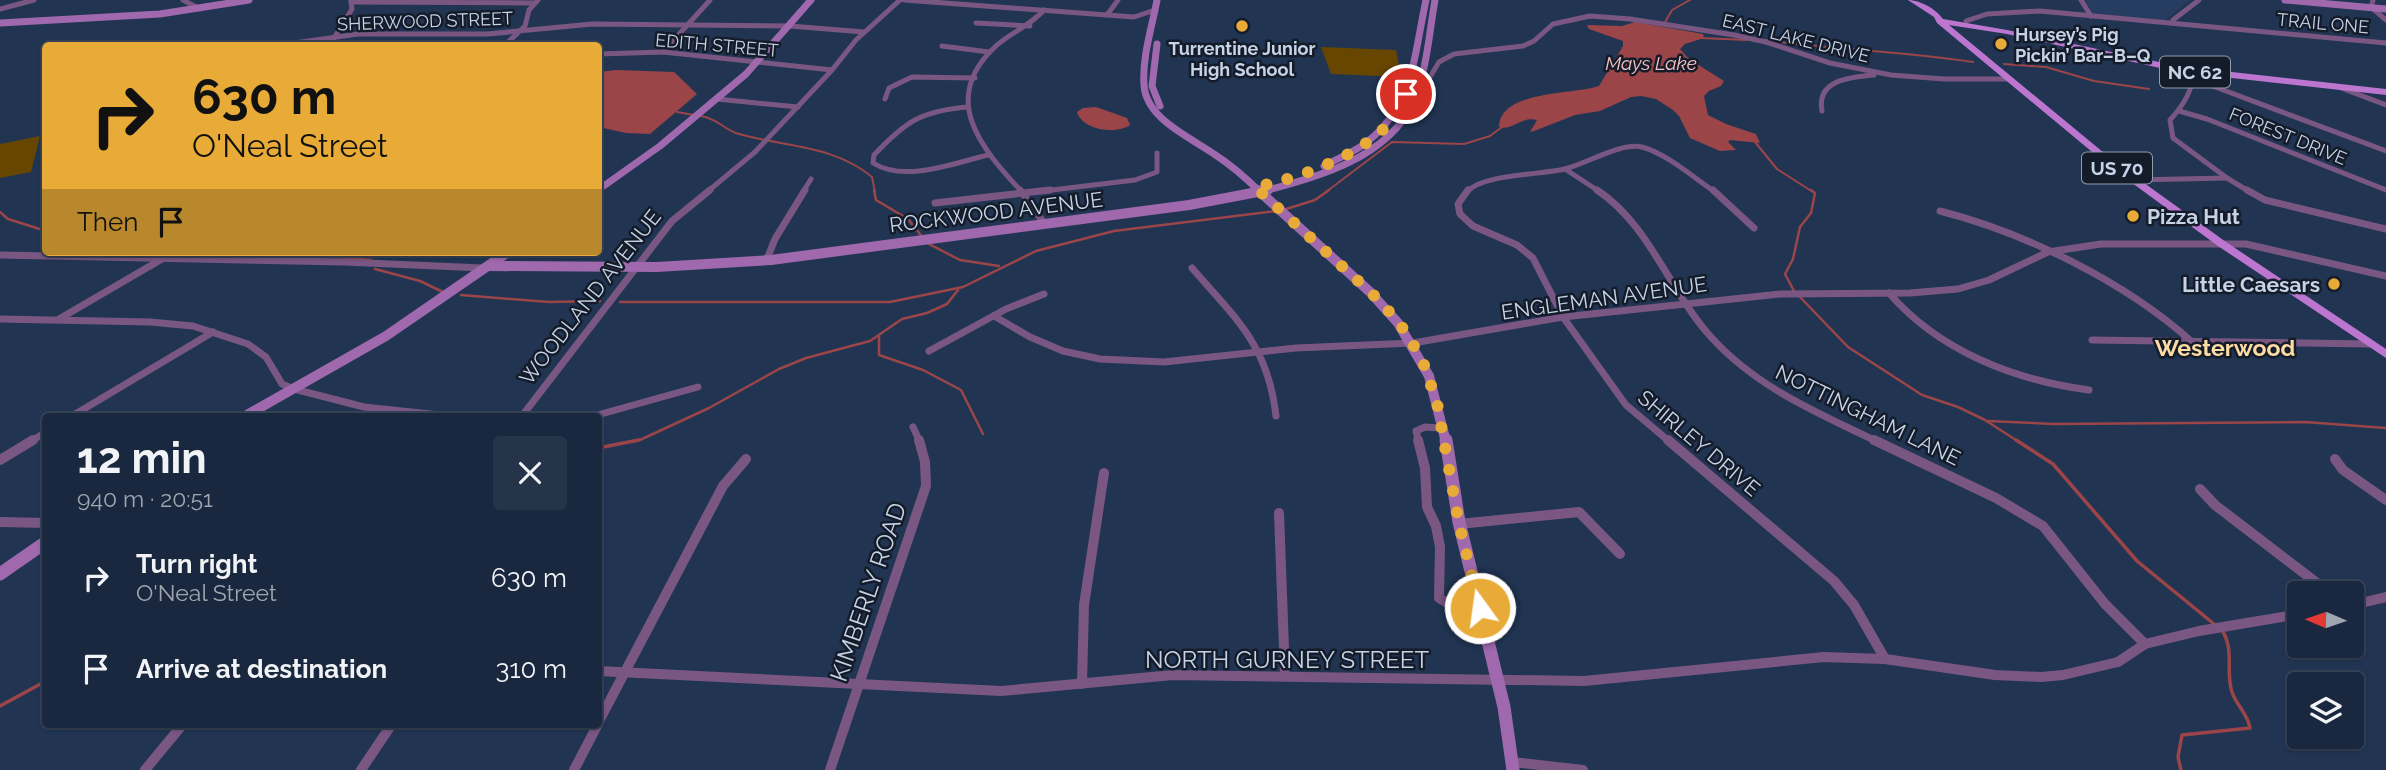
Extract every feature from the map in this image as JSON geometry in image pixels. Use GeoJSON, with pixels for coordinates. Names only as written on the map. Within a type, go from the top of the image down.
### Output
{"type":"FeatureCollection","features":[{"type":"Feature","properties":{"kind":"main road","name":"US 70"},"geometry":{"type":"LineString","coordinates":[[1903,0],[1940,21]]}},
{"type":"Feature","properties":{"kind":"main road","name":"US 70"},"geometry":{"type":"LineString","coordinates":[[1912,0],[1925,6],[2008,79],[2133,180],[2222,244],[2386,354]]}},
{"type":"Feature","properties":{"kind":"main road","name":"NC 62"},"geometry":{"type":"LineString","coordinates":[[1925,6],[1953,21]]}},
{"type":"Feature","properties":{"kind":"main road","name":"NC 62"},"geometry":{"type":"LineString","coordinates":[[1940,21],[1953,21],[2007,32],[2194,75],[2386,92]]}},
{"type":"Feature","properties":{"kind":"main road"},"geometry":{"type":"LineString","coordinates":[[1954,33],[1958,27],[1968,24]]}},
{"type":"Feature","properties":{"kind":"street"},"geometry":{"type":"LineString","coordinates":[[0,9],[34,0]]}},
{"type":"Feature","properties":{"kind":"street"},"geometry":{"type":"LineString","coordinates":[[183,0],[200,9]]}},
{"type":"Feature","properties":{"kind":"street"},"geometry":{"type":"LineString","coordinates":[[0,23],[150,15],[249,0]]}},
{"type":"Feature","properties":{"kind":"street"},"geometry":{"type":"LineString","coordinates":[[489,3],[501,0]]}},
{"type":"Feature","properties":{"kind":"street"},"geometry":{"type":"LineString","coordinates":[[663,52],[710,0]]}},
{"type":"Feature","properties":{"kind":"street"},"geometry":{"type":"LineString","coordinates":[[602,187],[660,146],[758,63],[811,0]]}},
{"type":"Feature","properties":{"kind":"street"},"geometry":{"type":"LineString","coordinates":[[902,0],[1119,16],[1153,21]]}},
{"type":"Feature","properties":{"kind":"street","name":"WOODLAND AVENUE"},"geometry":{"type":"LineString","coordinates":[[524,413],[672,221],[744,163],[864,32],[902,0]]}},
{"type":"Feature","properties":{"kind":"street"},"geometry":{"type":"LineString","coordinates":[[1007,7],[1012,0]]}},
{"type":"Feature","properties":{"kind":"street"},"geometry":{"type":"LineString","coordinates":[[1107,15],[1118,0]]}},
{"type":"Feature","properties":{"kind":"street"},"geometry":{"type":"LineString","coordinates":[[1149,92],[1154,62],[1157,0]]}},
{"type":"Feature","properties":{"kind":"street"},"geometry":{"type":"LineString","coordinates":[[1164,0],[1153,21],[1144,72],[1149,92],[1161,117],[1257,190],[1379,300],[1413,343],[1427,369],[1459,524],[1498,681],[1513,766],[1583,770]]}},
{"type":"Feature","properties":{"kind":"street"},"geometry":{"type":"LineString","coordinates":[[1257,190],[1319,168],[1366,143],[1388,123],[1404,99],[1426,0]]}},
{"type":"Feature","properties":{"kind":"street"},"geometry":{"type":"LineString","coordinates":[[1257,190],[1311,177],[1348,162],[1382,141],[1400,124],[1416,99],[1435,0]]}},
{"type":"Feature","properties":{"kind":"street"},"geometry":{"type":"LineString","coordinates":[[2081,0],[2091,16]]}},
{"type":"Feature","properties":{"kind":"street"},"geometry":{"type":"LineString","coordinates":[[2173,23],[2173,20],[2199,0]]}},
{"type":"Feature","properties":{"kind":"street"},"geometry":{"type":"LineString","coordinates":[[2285,0],[2372,4],[2386,9]]}},
{"type":"Feature","properties":{"kind":"street"},"geometry":{"type":"LineString","coordinates":[[332,42],[352,9],[350,1],[536,2]]}},
{"type":"Feature","properties":{"kind":"street"},"geometry":{"type":"LineString","coordinates":[[509,42],[529,21],[529,10],[536,2]]}},
{"type":"Feature","properties":{"kind":"street"},"geometry":{"type":"LineString","coordinates":[[2372,4],[2386,20]]}},
{"type":"Feature","properties":{"kind":"street","name":"TRAIL ONE"},"geometry":{"type":"LineString","coordinates":[[1968,24],[1979,16],[2017,8],[2386,43]]}},
{"type":"Feature","properties":{"kind":"street"},"geometry":{"type":"LineString","coordinates":[[1042,220],[1023,192],[988,155],[972,131],[968,107],[970,89],[989,52],[1001,41],[1030,26],[1044,10]]}},
{"type":"Feature","properties":{"kind":"street"},"geometry":{"type":"LineString","coordinates":[[1119,16],[1156,11]]}},
{"type":"Feature","properties":{"kind":"street"},"geometry":{"type":"LineString","coordinates":[[1134,18],[1156,11]]}},
{"type":"Feature","properties":{"kind":"street","name":"EAST LAKE DRIVE"},"geometry":{"type":"LineString","coordinates":[[1430,77],[1439,62],[1454,54],[1523,46],[1534,41],[1547,27],[1565,20],[1598,16],[1756,39],[1830,63],[1891,75],[1944,79],[2008,79]]}},
{"type":"Feature","properties":{"kind":"street"},"geometry":{"type":"LineString","coordinates":[[976,23],[1030,26]]}},
{"type":"Feature","properties":{"kind":"street","name":"SHERWOOD STREET"},"geometry":{"type":"LineString","coordinates":[[298,42],[376,33],[476,34],[592,24],[790,26],[864,32]]}},
{"type":"Feature","properties":{"kind":"street"},"geometry":{"type":"LineString","coordinates":[[943,46],[989,52]]}},
{"type":"Feature","properties":{"kind":"street","name":"EDITH STREET"},"geometry":{"type":"LineString","coordinates":[[602,54],[663,52],[832,70]]}},
{"type":"Feature","properties":{"kind":"street"},"geometry":{"type":"LineString","coordinates":[[1822,111],[1819,100],[1822,92],[1834,83],[1857,77],[1891,75]]}},
{"type":"Feature","properties":{"kind":"street"},"geometry":{"type":"LineString","coordinates":[[2386,151],[2194,75],[2179,111],[2170,120],[2173,138],[2227,178],[2265,200],[2386,229]]}},
{"type":"Feature","properties":{"kind":"street"},"geometry":{"type":"LineString","coordinates":[[885,99],[889,88],[912,77],[975,78]]}},
{"type":"Feature","properties":{"kind":"street"},"geometry":{"type":"LineString","coordinates":[[2341,88],[2386,105]]}},
{"type":"Feature","properties":{"kind":"street"},"geometry":{"type":"LineString","coordinates":[[717,99],[797,107]]}},
{"type":"Feature","properties":{"kind":"street"},"geometry":{"type":"LineString","coordinates":[[968,107],[938,109],[910,118],[874,156],[873,163],[883,170],[907,172],[988,155]]}},
{"type":"Feature","properties":{"kind":"street","name":"FOREST DRIVE"},"geometry":{"type":"LineString","coordinates":[[2179,111],[2207,119],[2386,190]]}},
{"type":"Feature","properties":{"kind":"street","name":"SHIRLEY DRIVE"},"geometry":{"type":"LineString","coordinates":[[1754,228],[1723,198],[1697,180],[1651,150],[1629,146],[1565,169],[1476,185],[1464,193],[1458,204],[1460,214],[1473,226],[1517,245],[1533,258],[1563,317],[1617,394],[1638,417],[1834,581],[1854,605],[1885,659]]}},
{"type":"Feature","properties":{"kind":"street"},"geometry":{"type":"LineString","coordinates":[[935,203],[1150,177],[1158,169],[1157,153]]}},
{"type":"Feature","properties":{"kind":"street","name":"NOTTINGHAM LANE"},"geometry":{"type":"LineString","coordinates":[[1565,169],[1608,197],[1623,212],[1687,304],[1728,356],[1769,388],[1832,421],[1996,498],[2043,526],[2105,604],[2145,644]]}},
{"type":"Feature","properties":{"kind":"street"},"geometry":{"type":"LineString","coordinates":[[2133,180],[2227,178]]}},
{"type":"Feature","properties":{"kind":"street"},"geometry":{"type":"LineString","coordinates":[[767,257],[811,179]]}},
{"type":"Feature","properties":{"kind":"street","name":"ROCKWOOD AVENUE"},"geometry":{"type":"LineString","coordinates":[[0,255],[345,262],[473,270],[489,266],[636,267],[735,261],[1257,190]]}},
{"type":"Feature","properties":{"kind":"street"},"geometry":{"type":"LineString","coordinates":[[1940,211],[1993,226],[2129,293],[2153,308],[2191,341]]}},
{"type":"Feature","properties":{"kind":"street","name":"ENGLEMAN AVENUE"},"geometry":{"type":"LineString","coordinates":[[994,316],[1046,345],[1100,359],[1164,362],[1261,351],[1413,343],[1563,317],[1781,294],[1937,292],[1975,285],[2048,252],[2101,244],[2246,244],[2386,276]]}},
{"type":"Feature","properties":{"kind":"street"},"geometry":{"type":"LineString","coordinates":[[250,413],[402,326],[503,256]]}},
{"type":"Feature","properties":{"kind":"street"},"geometry":{"type":"LineString","coordinates":[[58,320],[162,259]]}},
{"type":"Feature","properties":{"kind":"street"},"geometry":{"type":"LineString","coordinates":[[1192,268],[1261,351],[1274,384],[1276,416]]}},
{"type":"Feature","properties":{"kind":"street"},"geometry":{"type":"LineString","coordinates":[[1888,293],[1907,316],[1978,359],[2059,387],[2089,390]]}},
{"type":"Feature","properties":{"kind":"street"},"geometry":{"type":"LineString","coordinates":[[929,351],[994,316],[1044,294]]}},
{"type":"Feature","properties":{"kind":"street"},"geometry":{"type":"LineString","coordinates":[[0,319],[173,324],[213,332],[238,339],[258,350],[266,357],[278,380],[294,388],[364,407],[421,413]]}},
{"type":"Feature","properties":{"kind":"street"},"geometry":{"type":"LineString","coordinates":[[77,413],[213,332]]}},
{"type":"Feature","properties":{"kind":"street"},"geometry":{"type":"LineString","coordinates":[[2092,340],[2370,344]]}},
{"type":"Feature","properties":{"kind":"street"},"geometry":{"type":"LineString","coordinates":[[602,414],[698,387]]}},
{"type":"Feature","properties":{"kind":"street","name":"KIMBERLY ROAD"},"geometry":{"type":"LineString","coordinates":[[831,770],[926,486],[926,461],[913,427]]}},
{"type":"Feature","properties":{"kind":"street"},"geometry":{"type":"LineString","coordinates":[[1441,428],[1425,427],[1416,431],[1425,468],[1427,507],[1436,526],[1440,547],[1439,598],[1454,607],[1480,608]]}},
{"type":"Feature","properties":{"kind":"street"},"geometry":{"type":"LineString","coordinates":[[0,460],[42,434]]}},
{"type":"Feature","properties":{"kind":"street"},"geometry":{"type":"LineString","coordinates":[[602,716],[723,486],[746,459]]}},
{"type":"Feature","properties":{"kind":"street"},"geometry":{"type":"LineString","coordinates":[[2335,459],[2343,470],[2386,500]]}},
{"type":"Feature","properties":{"kind":"street"},"geometry":{"type":"LineString","coordinates":[[1082,684],[1079,645],[1082,608],[1104,473]]}},
{"type":"Feature","properties":{"kind":"street"},"geometry":{"type":"LineString","coordinates":[[2200,489],[2215,505],[2314,581]]}},
{"type":"Feature","properties":{"kind":"street"},"geometry":{"type":"LineString","coordinates":[[1459,524],[1579,512],[1620,554]]}},
{"type":"Feature","properties":{"kind":"street"},"geometry":{"type":"LineString","coordinates":[[1279,513],[1285,676]]}},
{"type":"Feature","properties":{"kind":"street"},"geometry":{"type":"LineString","coordinates":[[0,522],[42,523]]}},
{"type":"Feature","properties":{"kind":"street"},"geometry":{"type":"LineString","coordinates":[[0,574],[42,545]]}},
{"type":"Feature","properties":{"kind":"street"},"geometry":{"type":"LineString","coordinates":[[2364,602],[2386,597]]}},
{"type":"Feature","properties":{"kind":"street","name":"NORTH GURNEY STREET"},"geometry":{"type":"LineString","coordinates":[[602,671],[967,691],[1033,690],[1173,676],[1584,681],[1824,657],[1885,659],[1995,675],[2040,677],[2063,675],[2118,662],[2145,644],[2199,631],[2287,616]]}},
{"type":"Feature","properties":{"kind":"street"},"geometry":{"type":"LineString","coordinates":[[145,770],[180,728]]}},
{"type":"Feature","properties":{"kind":"street"},"geometry":{"type":"LineString","coordinates":[[361,770],[390,728]]}},
{"type":"Feature","properties":{"kind":"street"},"geometry":{"type":"LineString","coordinates":[[574,770],[596,728]]}},
{"type":"Feature","properties":{"kind":"shaded area"},"geometry":{"type":"Polygon","coordinates":[[[2084,0],[2190,0],[2164,21],[2095,15],[2084,0]]]}},
{"type":"Feature","properties":{"kind":"shaded area"},"geometry":{"type":"Polygon","coordinates":[[[1321,47],[1396,50],[1401,77],[1331,74],[1321,47]]]}},
{"type":"Feature","properties":{"kind":"shaded area"},"geometry":{"type":"Polygon","coordinates":[[[40,136],[31,172],[0,178],[0,144],[40,136]]]}},
{"type":"Feature","properties":{"kind":"water","name":"Mays Lake"},"geometry":{"type":"Polygon","coordinates":[[[1635,22],[1703,34],[1704,38],[1685,44],[1680,49],[1689,59],[1724,81],[1721,86],[1704,96],[1708,115],[1756,134],[1760,143],[1730,140],[1728,142],[1736,150],[1720,151],[1690,138],[1673,110],[1656,99],[1641,96],[1631,97],[1600,111],[1575,115],[1530,132],[1537,120],[1499,127],[1502,115],[1511,106],[1524,100],[1599,86],[1623,46],[1623,41],[1589,29],[1587,25],[1622,26],[1635,22]]]}},
{"type":"Feature","properties":{"kind":"water"},"geometry":{"type":"Polygon","coordinates":[[[602,72],[674,72],[697,94],[650,134],[626,133],[602,128],[602,72]]]}},
{"type":"Feature","properties":{"kind":"water"},"geometry":{"type":"Polygon","coordinates":[[[1096,107],[1127,118],[1130,125],[1117,130],[1100,129],[1085,123],[1077,112],[1083,108],[1096,107]]]}},
{"type":"Feature","properties":{"kind":"waterway"},"geometry":{"type":"LineString","coordinates":[[1664,24],[1672,10],[1690,0]]}},
{"type":"Feature","properties":{"kind":"waterway"},"geometry":{"type":"LineString","coordinates":[[1701,38],[1747,40]]}},
{"type":"Feature","properties":{"kind":"waterway"},"geometry":{"type":"LineString","coordinates":[[1765,40],[1973,62]]}},
{"type":"Feature","properties":{"kind":"waterway"},"geometry":{"type":"LineString","coordinates":[[2004,64],[2046,67],[2094,81],[2149,89]]}},
{"type":"Feature","properties":{"kind":"waterway"},"geometry":{"type":"LineString","coordinates":[[677,112],[694,115]]}},
{"type":"Feature","properties":{"kind":"waterway"},"geometry":{"type":"LineString","coordinates":[[701,116],[739,134],[808,148],[842,159],[872,177],[875,192]]}},
{"type":"Feature","properties":{"kind":"waterway"},"geometry":{"type":"LineString","coordinates":[[1326,192],[1392,142],[1464,144],[1490,136],[1502,127]]}},
{"type":"Feature","properties":{"kind":"waterway"},"geometry":{"type":"LineString","coordinates":[[1755,142],[1777,169],[1813,192]]}},
{"type":"Feature","properties":{"kind":"waterway"},"geometry":{"type":"LineString","coordinates":[[874,190],[876,200],[908,219],[923,238]]}},
{"type":"Feature","properties":{"kind":"waterway"},"geometry":{"type":"LineString","coordinates":[[1283,210],[1315,200],[1329,190]]}},
{"type":"Feature","properties":{"kind":"waterway"},"geometry":{"type":"LineString","coordinates":[[1794,291],[1785,274],[1793,259],[1800,227],[1811,213],[1815,193],[1811,190]]}},
{"type":"Feature","properties":{"kind":"waterway"},"geometry":{"type":"LineString","coordinates":[[620,302],[890,302],[963,287],[1036,251],[1114,231],[1276,211]]}},
{"type":"Feature","properties":{"kind":"waterway"},"geometry":{"type":"LineString","coordinates":[[0,212],[8,219],[42,230]]}},
{"type":"Feature","properties":{"kind":"waterway"},"geometry":{"type":"LineString","coordinates":[[927,243],[960,260],[999,266]]}},
{"type":"Feature","properties":{"kind":"waterway"},"geometry":{"type":"LineString","coordinates":[[326,256],[371,260]]}},
{"type":"Feature","properties":{"kind":"waterway"},"geometry":{"type":"LineString","coordinates":[[375,269],[420,281],[443,292]]}},
{"type":"Feature","properties":{"kind":"waterway"},"geometry":{"type":"LineString","coordinates":[[630,442],[640,440],[709,408],[779,369],[806,358],[870,341],[902,319],[927,313],[947,304],[958,290]]}},
{"type":"Feature","properties":{"kind":"waterway"},"geometry":{"type":"LineString","coordinates":[[461,295],[549,302],[600,301]]}},
{"type":"Feature","properties":{"kind":"waterway"},"geometry":{"type":"LineString","coordinates":[[1799,296],[1848,347],[1922,395],[1958,407],[1985,420],[2019,442]]}},
{"type":"Feature","properties":{"kind":"waterway"},"geometry":{"type":"LineString","coordinates":[[879,336],[879,355],[923,370],[961,390],[983,434]]}},
{"type":"Feature","properties":{"kind":"waterway"},"geometry":{"type":"LineString","coordinates":[[1988,421],[2054,424],[2305,422],[2386,428]]}},
{"type":"Feature","properties":{"kind":"waterway"},"geometry":{"type":"LineString","coordinates":[[602,447],[639,440]]}},
{"type":"Feature","properties":{"kind":"waterway"},"geometry":{"type":"LineString","coordinates":[[2016,440],[2053,464],[2137,561],[2214,624]]}},
{"type":"Feature","properties":{"kind":"waterway"},"geometry":{"type":"LineString","coordinates":[[2181,770],[2178,757],[2182,735],[2250,728],[2232,692],[2228,645],[2222,630]]}},
{"type":"Feature","properties":{"kind":"waterway"},"geometry":{"type":"LineString","coordinates":[[0,706],[42,683]]}},
{"type":"Feature","properties":{"kind":"place","name":"Turrentine Junior High School"},"geometry":{"type":"Point","coordinates":[1242,26]}},
{"type":"Feature","properties":{"kind":"place","name":"Hursey’s Pig Pickin’ Bar–B–Q"},"geometry":{"type":"Point","coordinates":[2001,44]}},
{"type":"Feature","properties":{"kind":"place","name":"Pizza Hut"},"geometry":{"type":"Point","coordinates":[2133,216]}},
{"type":"Feature","properties":{"kind":"place","name":"Little Caesars"},"geometry":{"type":"Point","coordinates":[2334,284]}},
{"type":"Feature","properties":{"kind":"district","name":"Westerwood"},"geometry":{"type":"Point","coordinates":[2225,347]}},
{"type":"Feature","properties":{"kind":"route"},"geometry":{"type":"LineString","coordinates":[[1406,94],[1396,114],[1366,143],[1319,168],[1255,187],[1379,300],[1400,324],[1422,359],[1437,403],[1459,524],[1480,608]]}}]}
